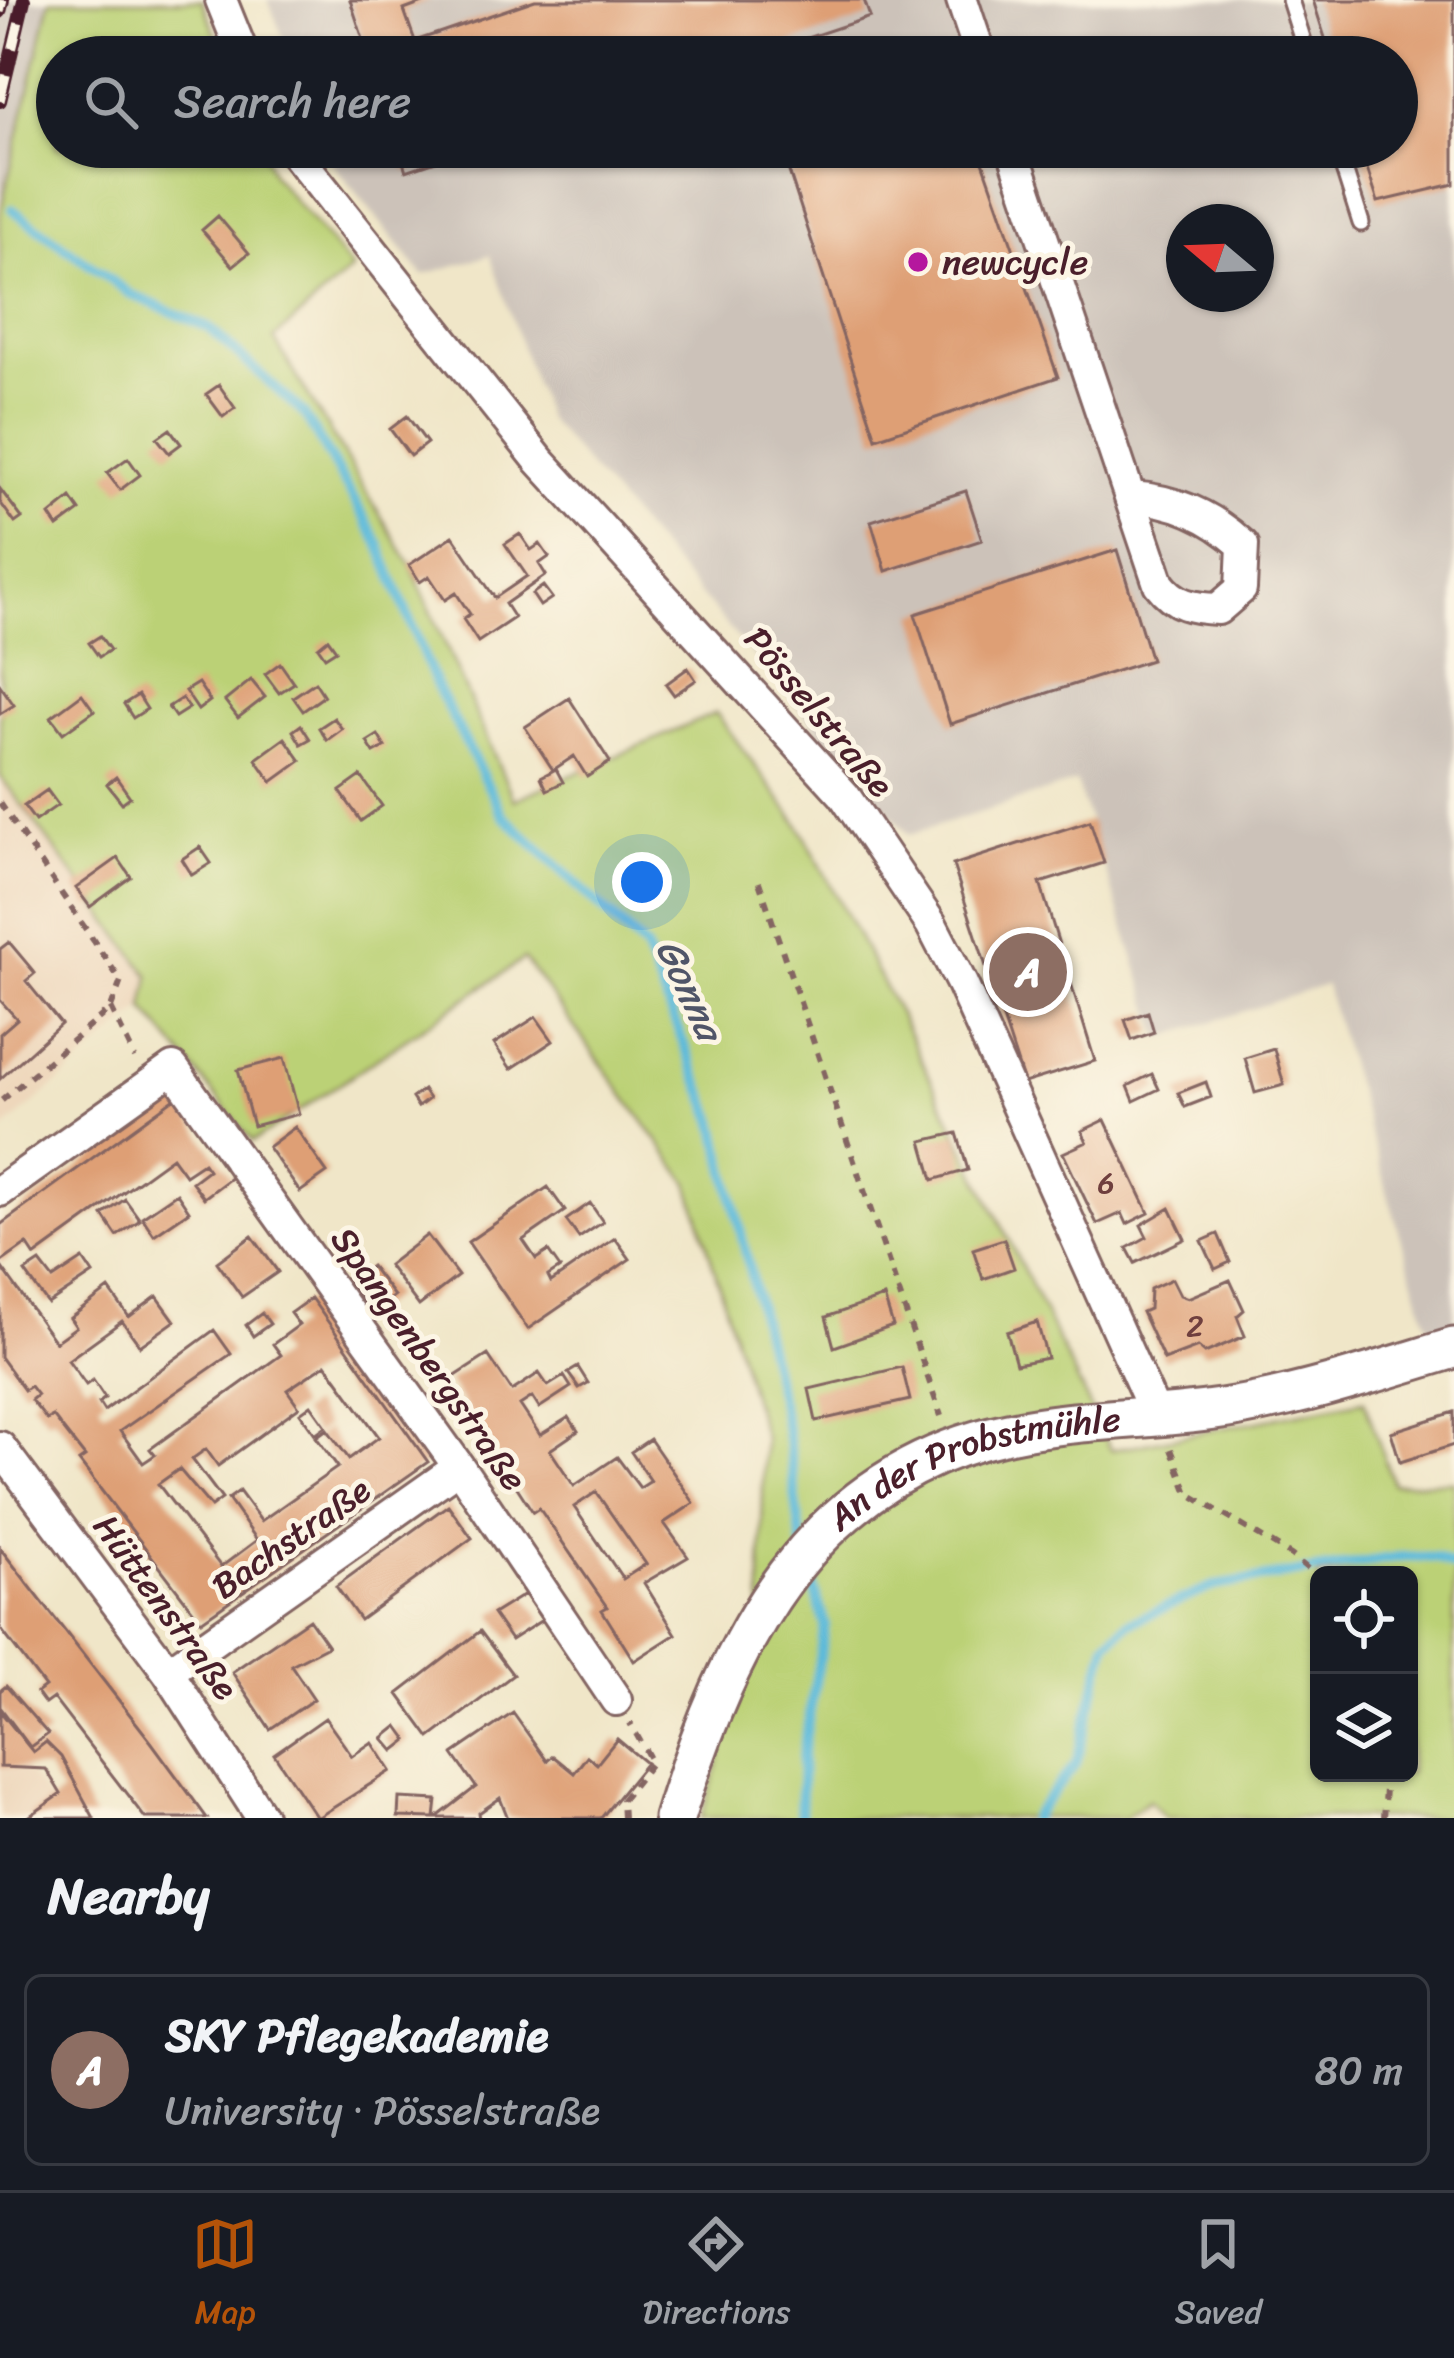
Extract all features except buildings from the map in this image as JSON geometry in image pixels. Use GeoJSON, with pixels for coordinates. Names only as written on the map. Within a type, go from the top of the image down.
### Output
{"type":"FeatureCollection","features":[{"type":"Feature","properties":{"kind":"street"},"geometry":{"type":"LineString","coordinates":[[221,0],[236,36]]}},
{"type":"Feature","properties":{"kind":"street"},"geometry":{"type":"LineString","coordinates":[[962,0],[974,36]]}},
{"type":"Feature","properties":{"kind":"street","name":"Pösselstraße"},"geometry":{"type":"LineString","coordinates":[[307,168],[539,460],[844,795],[932,924],[1155,1414]]}},
{"type":"Feature","properties":{"kind":"street"},"geometry":{"type":"LineString","coordinates":[[1019,168],[1131,497]]}},
{"type":"Feature","properties":{"kind":"street"},"geometry":{"type":"LineString","coordinates":[[0,1191],[160,1075]]}},
{"type":"Feature","properties":{"kind":"street","name":"Spangenbergstraße"},"geometry":{"type":"LineString","coordinates":[[160,1075],[459,1467],[616,1700]]}},
{"type":"Feature","properties":{"kind":"street","name":"An der Probstmühle"},"geometry":{"type":"LineString","coordinates":[[674,1818],[723,1676],[773,1590],[818,1541],[878,1489],[951,1448],[1062,1423],[1295,1395],[1454,1348]]}},
{"type":"Feature","properties":{"kind":"street","name":"Hüttenstraße"},"geometry":{"type":"LineString","coordinates":[[0,1447],[168,1672],[262,1818]]}},
{"type":"Feature","properties":{"kind":"street","name":"Bachstraße"},"geometry":{"type":"LineString","coordinates":[[168,1672],[459,1467]]}},
{"type":"Feature","properties":{"kind":"lane"},"geometry":{"type":"LineString","coordinates":[[1289,0],[1301,36]]}},
{"type":"Feature","properties":{"kind":"lane"},"geometry":{"type":"LineString","coordinates":[[1344,168],[1361,223]]}},
{"type":"Feature","properties":{"kind":"path"},"geometry":{"type":"LineString","coordinates":[[0,803],[121,981],[110,1008],[0,1102]]}},
{"type":"Feature","properties":{"kind":"path"},"geometry":{"type":"LineString","coordinates":[[759,882],[951,1448]]}},
{"type":"Feature","properties":{"kind":"path"},"geometry":{"type":"LineString","coordinates":[[110,1008],[160,1075]]}},
{"type":"Feature","properties":{"kind":"path"},"geometry":{"type":"LineString","coordinates":[[1155,1414],[1188,1493],[1310,1571]]}},
{"type":"Feature","properties":{"kind":"path"},"geometry":{"type":"LineString","coordinates":[[616,1700],[652,1762],[622,1800],[622,1818]]}},
{"type":"Feature","properties":{"kind":"path"},"geometry":{"type":"LineString","coordinates":[[1383,1818],[1385,1782]]}},
{"type":"Feature","properties":{"kind":"shaded area"},"geometry":{"type":"Polygon","coordinates":[[[0,0],[50,0],[42,36],[36,36],[36,60],[0,213],[0,0]]]}},
{"type":"Feature","properties":{"kind":"shaded area"},"geometry":{"type":"Polygon","coordinates":[[[268,0],[1454,0],[1454,1322],[1429,1330],[1325,985],[1161,1038],[1076,782],[909,835],[546,418],[490,255],[423,275],[336,168],[1418,168],[1418,36],[283,36],[268,0]]]}},
{"type":"Feature","properties":{"kind":"shaded area"},"geometry":{"type":"Polygon","coordinates":[[[0,776],[150,977],[144,1008],[0,1133],[0,776]]]}},
{"type":"Feature","properties":{"kind":"shaded area"},"geometry":{"type":"Polygon","coordinates":[[[0,1736],[63,1818],[0,1818],[0,1736]]]}},
{"type":"Feature","properties":{"kind":"green space"},"geometry":{"type":"Polygon","coordinates":[[[50,0],[202,0],[217,36],[42,36],[50,0]]]}},
{"type":"Feature","properties":{"kind":"green space"},"geometry":{"type":"Polygon","coordinates":[[[36,60],[36,168],[270,168],[352,269],[274,339],[410,564],[514,800],[716,713],[799,825],[901,1018],[1111,1450],[1364,1400],[1393,1484],[1454,1481],[1454,1818],[1165,1818],[1149,1800],[1124,1818],[701,1818],[760,1630],[764,1438],[689,1183],[524,959],[253,1142],[144,1008],[150,976],[0,776],[0,213],[36,60]]]}},
{"type":"Feature","properties":{"kind":"waterway","name":"Gonna"},"geometry":{"type":"LineString","coordinates":[[12,209],[130,294],[209,328],[304,414],[378,541],[436,686],[503,815],[645,949],[715,1120],[787,1432],[802,1545]]}},
{"type":"Feature","properties":{"kind":"waterway","name":"Gonna"},"geometry":{"type":"LineString","coordinates":[[1032,1818],[1076,1764],[1107,1643],[1128,1623],[1215,1586],[1404,1556],[1436,1558],[1454,1567]]}},
{"type":"Feature","properties":{"kind":"waterway","name":"Gonna"},"geometry":{"type":"LineString","coordinates":[[800,1818],[802,1757],[825,1625],[807,1563]]}},
{"type":"Feature","properties":{"kind":"railway"},"geometry":{"type":"LineString","coordinates":[[0,12],[3,0]]}},
{"type":"Feature","properties":{"kind":"railway"},"geometry":{"type":"LineString","coordinates":[[0,101],[24,0]]}},
{"type":"Feature","properties":{"kind":"place","name":"newcycle"},"geometry":{"type":"Point","coordinates":[918,262]}},
{"type":"Feature","properties":{"kind":"place","name":"SKY Pflegekademie"},"geometry":{"type":"Point","coordinates":[1028,972]}}]}
